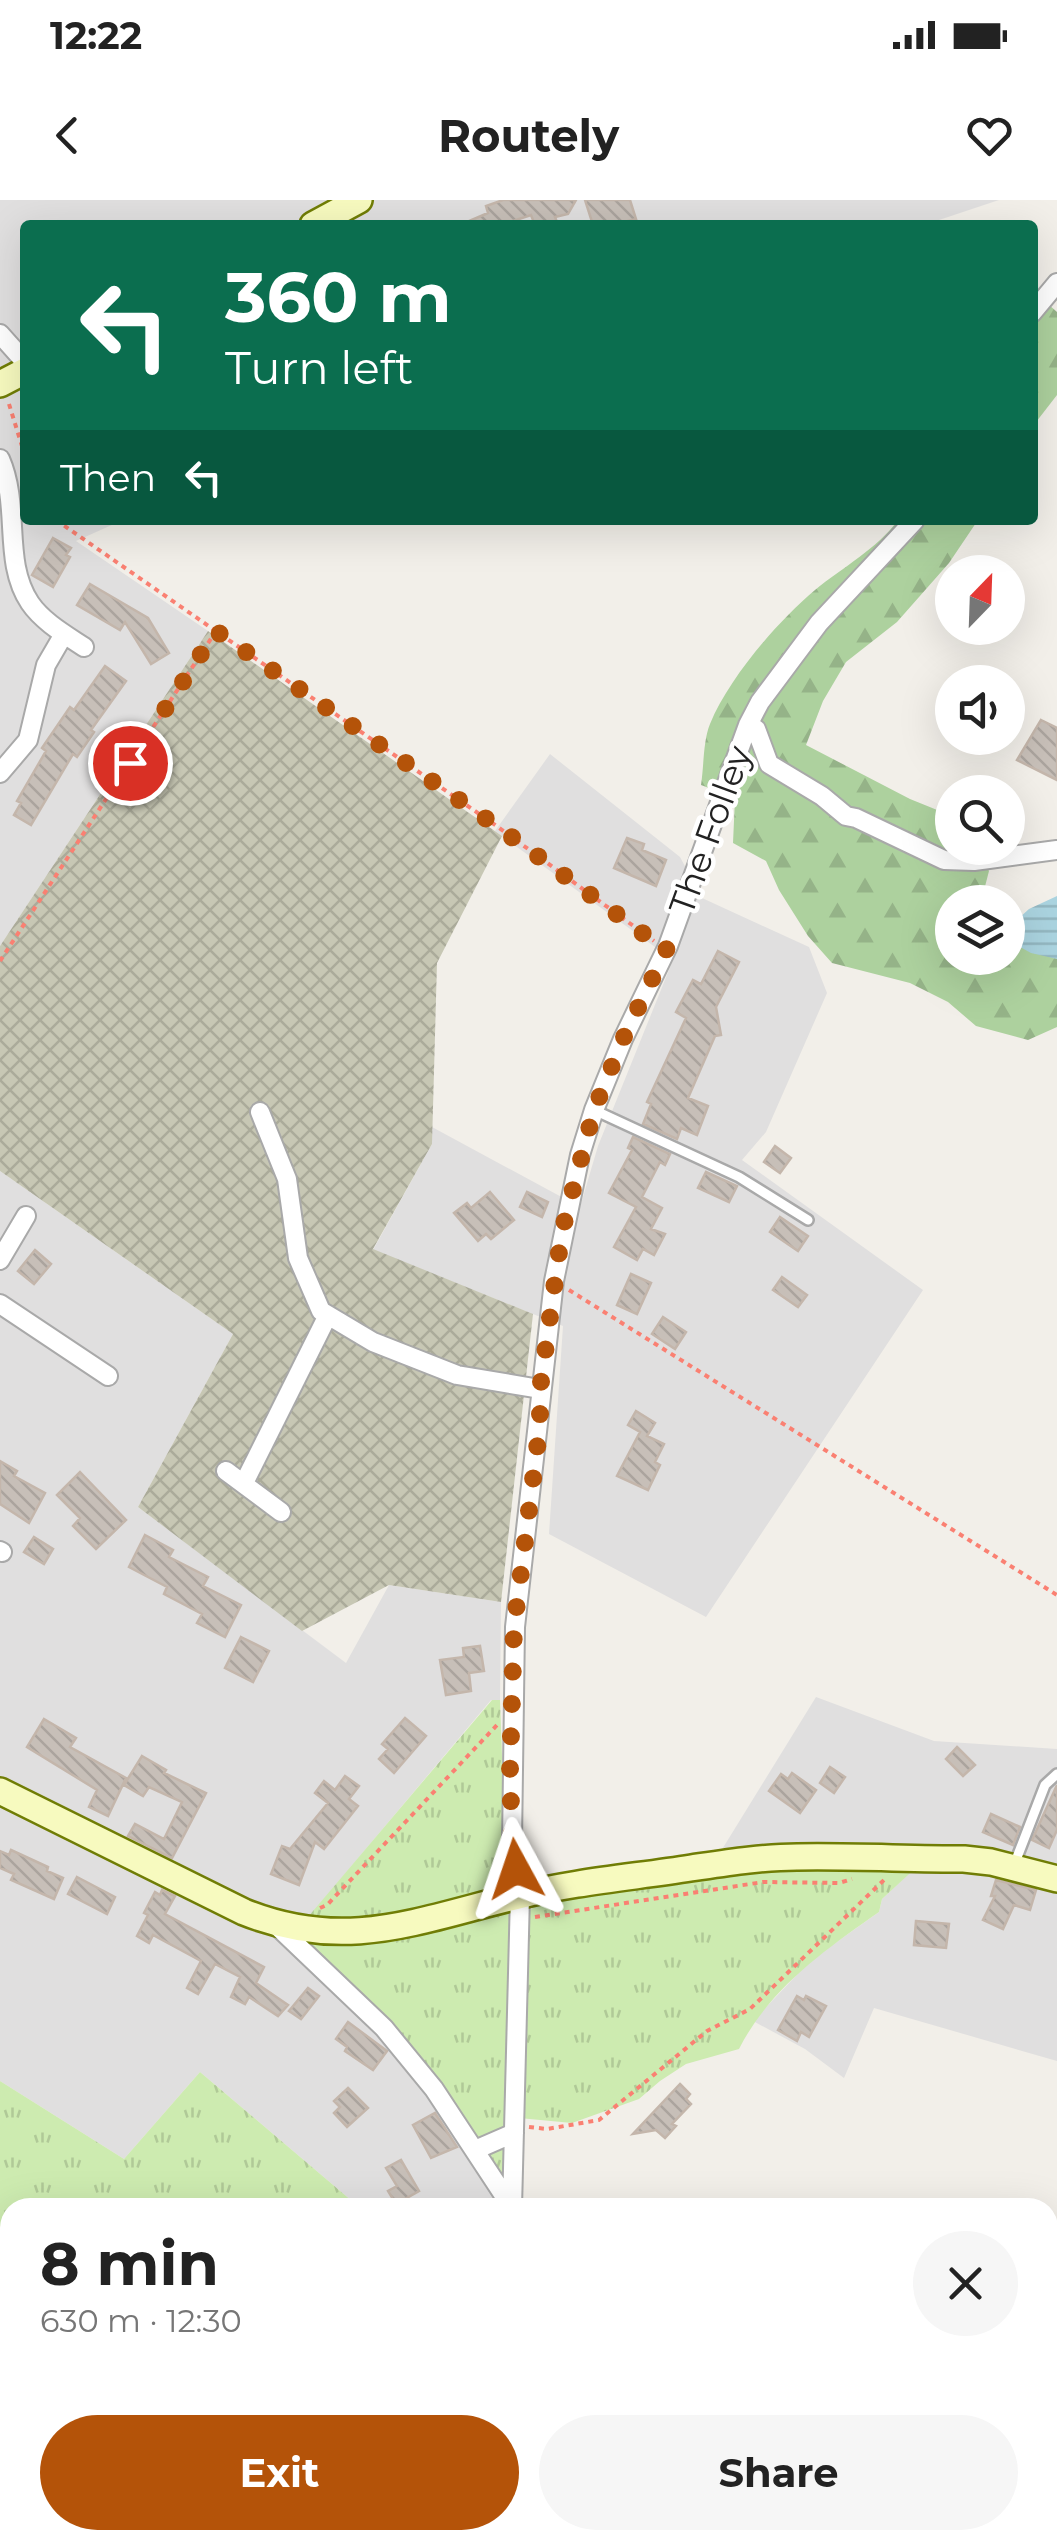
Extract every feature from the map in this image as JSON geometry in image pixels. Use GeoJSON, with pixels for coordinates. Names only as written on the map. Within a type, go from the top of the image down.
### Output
{"type":"FeatureCollection","features":[{"type":"Feature","properties":{"kind":"street"},"geometry":{"type":"LineString","coordinates":[[322,220],[359,200]]}},
{"type":"Feature","properties":{"kind":"street"},"geometry":{"type":"LineString","coordinates":[[1038,306],[1057,283]]}},
{"type":"Feature","properties":{"kind":"street"},"geometry":{"type":"LineString","coordinates":[[0,334],[20,356]]}},
{"type":"Feature","properties":{"kind":"street"},"geometry":{"type":"LineString","coordinates":[[0,460],[10,483],[19,580],[31,604],[84,647]]}},
{"type":"Feature","properties":{"kind":"street","name":"The Folley"},"geometry":{"type":"LineString","coordinates":[[512,2198],[520,1907],[511,1824],[514,1627],[554,1281],[580,1154],[623,1039],[668,946],[748,725],[760,702],[819,622],[910,525]]}},
{"type":"Feature","properties":{"kind":"street"},"geometry":{"type":"LineString","coordinates":[[0,772],[28,740],[46,665],[64,634]]}},
{"type":"Feature","properties":{"kind":"street"},"geometry":{"type":"LineString","coordinates":[[748,725],[756,729],[768,764],[822,796],[846,816],[944,860],[1010,858],[1057,850]]}},
{"type":"Feature","properties":{"kind":"street"},"geometry":{"type":"LineString","coordinates":[[260,1112],[286,1179],[298,1258],[321,1310],[373,1342],[457,1374],[540,1389]]}},
{"type":"Feature","properties":{"kind":"street"},"geometry":{"type":"LineString","coordinates":[[0,1260],[26,1216]]}},
{"type":"Feature","properties":{"kind":"street"},"geometry":{"type":"LineString","coordinates":[[0,1304],[108,1376]]}},
{"type":"Feature","properties":{"kind":"street"},"geometry":{"type":"LineString","coordinates":[[244,1482],[328,1315]]}},
{"type":"Feature","properties":{"kind":"street"},"geometry":{"type":"LineString","coordinates":[[226,1471],[281,1512]]}},
{"type":"Feature","properties":{"kind":"street"},"geometry":{"type":"LineString","coordinates":[[0,1791],[244,1912],[280,1926],[347,1932],[520,1907],[693,1868],[792,1856],[991,1862],[1057,1880]]}},
{"type":"Feature","properties":{"kind":"street"},"geometry":{"type":"LineString","coordinates":[[280,1926],[384,2028],[434,2089],[506,2198]]}},
{"type":"Feature","properties":{"kind":"street"},"geometry":{"type":"LineString","coordinates":[[476,2150],[514,2129]]}},
{"type":"Feature","properties":{"kind":"lane"},"geometry":{"type":"LineString","coordinates":[[594,1110],[739,1178],[808,1220]]}},
{"type":"Feature","properties":{"kind":"lane"},"geometry":{"type":"LineString","coordinates":[[1012,1868],[1044,1785],[1057,1774]]}},
{"type":"Feature","properties":{"kind":"path"},"geometry":{"type":"LineString","coordinates":[[9,379],[20,432]]}},
{"type":"Feature","properties":{"kind":"path"},"geometry":{"type":"LineString","coordinates":[[63,525],[482,816],[652,940],[668,946]]}},
{"type":"Feature","properties":{"kind":"path"},"geometry":{"type":"LineString","coordinates":[[0,961],[216,631]]}},
{"type":"Feature","properties":{"kind":"path"},"geometry":{"type":"LineString","coordinates":[[554,1281],[1057,1595]]}},
{"type":"Feature","properties":{"kind":"path"},"geometry":{"type":"LineString","coordinates":[[280,1926],[327,1904],[498,1724]]}},
{"type":"Feature","properties":{"kind":"path"},"geometry":{"type":"LineString","coordinates":[[514,2129],[547,2129],[599,2120],[707,2031],[750,2009],[882,1882],[913,1858]]}},
{"type":"Feature","properties":{"kind":"path"},"geometry":{"type":"LineString","coordinates":[[520,1907],[763,1882],[839,1882],[855,1878]]}},
{"type":"Feature","properties":{"kind":"shaded area"},"geometry":{"type":"Polygon","coordinates":[[[0,200],[999,200],[939,220],[20,220],[20,525],[112,525],[76,541],[208,631],[0,946],[0,200]]]}},
{"type":"Feature","properties":{"kind":"shaded area"},"geometry":{"type":"Polygon","coordinates":[[[208,631],[502,836],[437,963],[432,1144],[373,1249],[533,1314],[501,1602],[389,1585],[302,1631],[138,1507],[233,1334],[0,1171],[0,946],[208,631]]]}},
{"type":"Feature","properties":{"kind":"shaded area"},"geometry":{"type":"Polygon","coordinates":[[[550,754],[680,857],[702,898],[809,947],[827,993],[766,1132],[742,1160],[923,1290],[706,1617],[549,1534],[563,1326],[373,1250],[432,1144],[432,1127],[580,1207],[598,1146],[673,960],[495,831],[550,754]]]}},
{"type":"Feature","properties":{"kind":"shaded area"},"geometry":{"type":"Polygon","coordinates":[[[0,1171],[233,1334],[138,1507],[346,1663],[389,1585],[501,1602],[500,1700],[491,1700],[302,1925],[311,1948],[377,2008],[440,2087],[512,2198],[348,2198],[200,2072],[124,2159],[0,2081],[0,1171]]]}},
{"type":"Feature","properties":{"kind":"shaded area"},"geometry":{"type":"Polygon","coordinates":[[[816,1697],[934,1741],[1057,1749],[1057,2061],[874,2008],[844,2078],[805,2049],[753,2021],[810,1961],[879,1912],[882,1899],[918,1865],[817,1863],[725,1876],[721,1851],[816,1697]]]}},
{"type":"Feature","properties":{"kind":"green space"},"geometry":{"type":"Polygon","coordinates":[[[1038,297],[1057,312],[1057,395],[1038,420],[1038,297]]]}},
{"type":"Feature","properties":{"kind":"green space"},"geometry":{"type":"Polygon","coordinates":[[[894,525],[975,525],[954,555],[935,555],[935,579],[897,622],[846,662],[823,701],[806,745],[935,809],[935,865],[986,865],[989,871],[985,885],[935,885],[935,975],[1025,975],[1025,944],[1057,943],[1057,1027],[1028,1040],[976,1026],[948,1002],[910,983],[832,963],[808,936],[766,861],[733,843],[735,798],[701,785],[710,724],[742,670],[800,603],[870,549],[894,525]]]}},
{"type":"Feature","properties":{"kind":"green space"},"geometry":{"type":"Polygon","coordinates":[[[492,1700],[500,1700],[506,1867],[502,1883],[490,1894],[355,1926],[302,1924],[492,1700]]]}},
{"type":"Feature","properties":{"kind":"green space"},"geometry":{"type":"Polygon","coordinates":[[[817,1863],[920,1864],[882,1899],[879,1912],[819,1956],[783,1989],[766,2007],[739,2049],[686,2064],[639,2099],[572,2123],[519,2118],[526,1914],[537,1904],[817,1863]]]}},
{"type":"Feature","properties":{"kind":"green space"},"geometry":{"type":"Polygon","coordinates":[[[512,1914],[508,2187],[440,2087],[377,2008],[309,1942],[443,1925],[512,1914]]]}},
{"type":"Feature","properties":{"kind":"green space"},"geometry":{"type":"Polygon","coordinates":[[[200,2072],[348,2198],[0,2198],[0,2081],[124,2159],[200,2072]]]}},
{"type":"Feature","properties":{"kind":"water"},"geometry":{"type":"Polygon","coordinates":[[[1057,896],[1057,959],[1025,950],[1025,913],[1057,896]]]}},
{"type":"Feature","properties":{"kind":"building"},"geometry":{"type":"Polygon","coordinates":[[[503,200],[576,200],[568,214],[555,217],[556,220],[533,220],[531,215],[516,220],[472,220],[488,213],[486,206],[503,200]]]}},
{"type":"Feature","properties":{"kind":"building"},"geometry":{"type":"Polygon","coordinates":[[[585,200],[630,200],[636,219],[632,220],[591,220],[585,200]]]}},
{"type":"Feature","properties":{"kind":"building"},"geometry":{"type":"Polygon","coordinates":[[[53,538],[71,548],[53,587],[32,575],[53,538]]]}},
{"type":"Feature","properties":{"kind":"building"},"geometry":{"type":"Polygon","coordinates":[[[90,584],[148,618],[169,653],[151,664],[125,622],[120,630],[77,605],[90,584]]]}},
{"type":"Feature","properties":{"kind":"building"},"geometry":{"type":"Polygon","coordinates":[[[105,666],[126,681],[77,757],[73,754],[31,825],[14,815],[21,803],[17,801],[46,751],[42,748],[105,666]]]}},
{"type":"Feature","properties":{"kind":"building"},"geometry":{"type":"Polygon","coordinates":[[[1041,720],[1057,728],[1057,780],[1017,760],[1025,755],[1025,747],[1041,720]]]}},
{"type":"Feature","properties":{"kind":"building"},"geometry":{"type":"Polygon","coordinates":[[[627,838],[644,844],[642,850],[666,860],[656,886],[614,868],[627,838]]]}},
{"type":"Feature","properties":{"kind":"building"},"geometry":{"type":"Polygon","coordinates":[[[718,951],[739,962],[716,1007],[721,1035],[715,1036],[688,1098],[708,1106],[697,1135],[681,1128],[677,1139],[643,1124],[651,1104],[647,1102],[686,1018],[676,1012],[693,980],[701,984],[718,951]]]}},
{"type":"Feature","properties":{"kind":"building"},"geometry":{"type":"Polygon","coordinates":[[[633,1137],[670,1154],[665,1165],[660,1162],[642,1197],[662,1208],[651,1229],[665,1234],[654,1255],[643,1249],[637,1260],[614,1247],[636,1207],[609,1193],[632,1150],[628,1148],[633,1137]]]}},
{"type":"Feature","properties":{"kind":"building"},"geometry":{"type":"Polygon","coordinates":[[[775,1146],[791,1158],[780,1173],[764,1162],[775,1146]]]}},
{"type":"Feature","properties":{"kind":"building"},"geometry":{"type":"Polygon","coordinates":[[[706,1172],[737,1186],[729,1202],[698,1188],[706,1172]]]}},
{"type":"Feature","properties":{"kind":"building"},"geometry":{"type":"Polygon","coordinates":[[[490,1192],[514,1220],[491,1239],[486,1234],[478,1241],[454,1213],[467,1203],[471,1208],[490,1192]]]}},
{"type":"Feature","properties":{"kind":"building"},"geometry":{"type":"Polygon","coordinates":[[[527,1192],[548,1202],[542,1217],[520,1207],[527,1192]]]}},
{"type":"Feature","properties":{"kind":"building"},"geometry":{"type":"Polygon","coordinates":[[[780,1217],[808,1236],[798,1251],[770,1232],[780,1217]]]}},
{"type":"Feature","properties":{"kind":"building"},"geometry":{"type":"Polygon","coordinates":[[[35,1250],[51,1264],[34,1284],[18,1271],[35,1250]]]}},
{"type":"Feature","properties":{"kind":"building"},"geometry":{"type":"Polygon","coordinates":[[[631,1274],[651,1283],[637,1314],[617,1305],[631,1274]]]}},
{"type":"Feature","properties":{"kind":"building"},"geometry":{"type":"Polygon","coordinates":[[[782,1277],[807,1295],[798,1307],[773,1290],[782,1277]]]}},
{"type":"Feature","properties":{"kind":"building"},"geometry":{"type":"Polygon","coordinates":[[[663,1317],[686,1332],[675,1349],[652,1334],[663,1317]]]}},
{"type":"Feature","properties":{"kind":"building"},"geometry":{"type":"Polygon","coordinates":[[[636,1411],[655,1423],[647,1436],[664,1444],[655,1462],[660,1465],[648,1490],[617,1476],[640,1432],[628,1425],[636,1411]]]}},
{"type":"Feature","properties":{"kind":"building"},"geometry":{"type":"Polygon","coordinates":[[[0,1461],[17,1471],[14,1476],[45,1493],[29,1523],[0,1504],[0,1461]]]}},
{"type":"Feature","properties":{"kind":"building"},"geometry":{"type":"Polygon","coordinates":[[[80,1472],[126,1520],[96,1549],[73,1526],[80,1518],[57,1495],[80,1472]]]}},
{"type":"Feature","properties":{"kind":"building"},"geometry":{"type":"Polygon","coordinates":[[[145,1535],[173,1550],[169,1557],[208,1577],[203,1586],[241,1605],[225,1637],[197,1623],[202,1614],[164,1594],[167,1587],[129,1567],[145,1535]]]}},
{"type":"Feature","properties":{"kind":"building"},"geometry":{"type":"Polygon","coordinates":[[[34,1537],[53,1549],[44,1564],[24,1552],[34,1537]]]}},
{"type":"Feature","properties":{"kind":"building"},"geometry":{"type":"Polygon","coordinates":[[[241,1637],[269,1651],[253,1682],[225,1668],[241,1637]]]}},
{"type":"Feature","properties":{"kind":"building"},"geometry":{"type":"Polygon","coordinates":[[[480,1646],[484,1671],[469,1673],[471,1691],[446,1695],[440,1660],[464,1657],[463,1648],[480,1646]]]}},
{"type":"Feature","properties":{"kind":"building"},"geometry":{"type":"Polygon","coordinates":[[[405,1718],[426,1736],[394,1773],[379,1759],[388,1749],[382,1744],[405,1718]]]}},
{"type":"Feature","properties":{"kind":"building"},"geometry":{"type":"Polygon","coordinates":[[[44,1719],[76,1738],[70,1747],[126,1778],[108,1816],[89,1807],[97,1790],[27,1747],[44,1719]]]}},
{"type":"Feature","properties":{"kind":"building"},"geometry":{"type":"Polygon","coordinates":[[[957,1747],[975,1765],[963,1776],[946,1759],[957,1747]]]}},
{"type":"Feature","properties":{"kind":"building"},"geometry":{"type":"Polygon","coordinates":[[[142,1756],[166,1770],[164,1773],[206,1793],[172,1858],[128,1836],[135,1824],[164,1839],[182,1802],[149,1787],[143,1796],[124,1785],[142,1756]]]}},
{"type":"Feature","properties":{"kind":"building"},"geometry":{"type":"Polygon","coordinates":[[[830,1767],[845,1777],[834,1793],[820,1783],[830,1767]]]}},
{"type":"Feature","properties":{"kind":"building"},"geometry":{"type":"Polygon","coordinates":[[[792,1773],[816,1790],[800,1813],[769,1791],[781,1774],[788,1779],[792,1773]]]}},
{"type":"Feature","properties":{"kind":"building"},"geometry":{"type":"Polygon","coordinates":[[[345,1776],[359,1786],[349,1799],[358,1806],[324,1849],[315,1842],[299,1885],[271,1874],[282,1846],[290,1849],[328,1803],[315,1793],[324,1781],[335,1790],[345,1776]]]}},
{"type":"Feature","properties":{"kind":"building"},"geometry":{"type":"Polygon","coordinates":[[[1057,1785],[1057,1830],[1049,1848],[1032,1840],[1057,1785]]]}},
{"type":"Feature","properties":{"kind":"building"},"geometry":{"type":"Polygon","coordinates":[[[991,1814],[1020,1827],[1013,1845],[983,1832],[991,1814]]]}},
{"type":"Feature","properties":{"kind":"building"},"geometry":{"type":"Polygon","coordinates":[[[11,1850],[63,1878],[54,1899],[11,1880],[14,1874],[0,1868],[0,1851],[9,1855],[11,1850]]]}},
{"type":"Feature","properties":{"kind":"building"},"geometry":{"type":"Polygon","coordinates":[[[77,1877],[115,1897],[107,1914],[68,1894],[77,1877]]]}},
{"type":"Feature","properties":{"kind":"building"},"geometry":{"type":"Polygon","coordinates":[[[996,1880],[1036,1890],[1030,1910],[1014,1905],[1003,1929],[983,1920],[995,1896],[991,1896],[996,1880]]]}},
{"type":"Feature","properties":{"kind":"building"},"geometry":{"type":"Polygon","coordinates":[[[162,1890],[175,1896],[165,1914],[264,1967],[256,1983],[288,2005],[278,2016],[249,1997],[245,2004],[231,1997],[240,1977],[215,1964],[198,1994],[187,1988],[201,1961],[153,1935],[149,1943],[137,1936],[155,1892],[160,1895],[162,1890]]]}},
{"type":"Feature","properties":{"kind":"building"},"geometry":{"type":"Polygon","coordinates":[[[916,1921],[949,1924],[946,1948],[914,1945],[916,1921]]]}},
{"type":"Feature","properties":{"kind":"building"},"geometry":{"type":"Polygon","coordinates":[[[308,1988],[319,1996],[301,2019],[289,2011],[308,1988]]]}},
{"type":"Feature","properties":{"kind":"building"},"geometry":{"type":"Polygon","coordinates":[[[797,1996],[826,2006],[809,2037],[801,2032],[797,2041],[778,2030],[797,1996]]]}},
{"type":"Feature","properties":{"kind":"building"},"geometry":{"type":"Polygon","coordinates":[[[348,2022],[387,2051],[373,2070],[345,2051],[347,2047],[336,2039],[348,2022]]]}},
{"type":"Feature","properties":{"kind":"building"},"geometry":{"type":"Polygon","coordinates":[[[680,2084],[690,2094],[686,2099],[691,2104],[665,2138],[656,2130],[633,2134],[680,2084]]]}},
{"type":"Feature","properties":{"kind":"building"},"geometry":{"type":"Polygon","coordinates":[[[348,2088],[368,2108],[347,2127],[334,2113],[340,2107],[334,2101],[348,2088]]]}},
{"type":"Feature","properties":{"kind":"building"},"geometry":{"type":"Polygon","coordinates":[[[435,2113],[457,2147],[431,2158],[413,2125],[435,2113]]]}},
{"type":"Feature","properties":{"kind":"building"},"geometry":{"type":"Polygon","coordinates":[[[401,2160],[419,2191],[407,2198],[392,2198],[388,2191],[397,2186],[386,2168],[401,2160]]]}},
{"type":"Feature","properties":{"kind":"route"},"geometry":{"type":"LineString","coordinates":[[130,763],[216,631],[498,827],[652,940],[668,946],[594,1110],[562,1231],[514,1627],[510,1770],[516,1869]]}}]}
